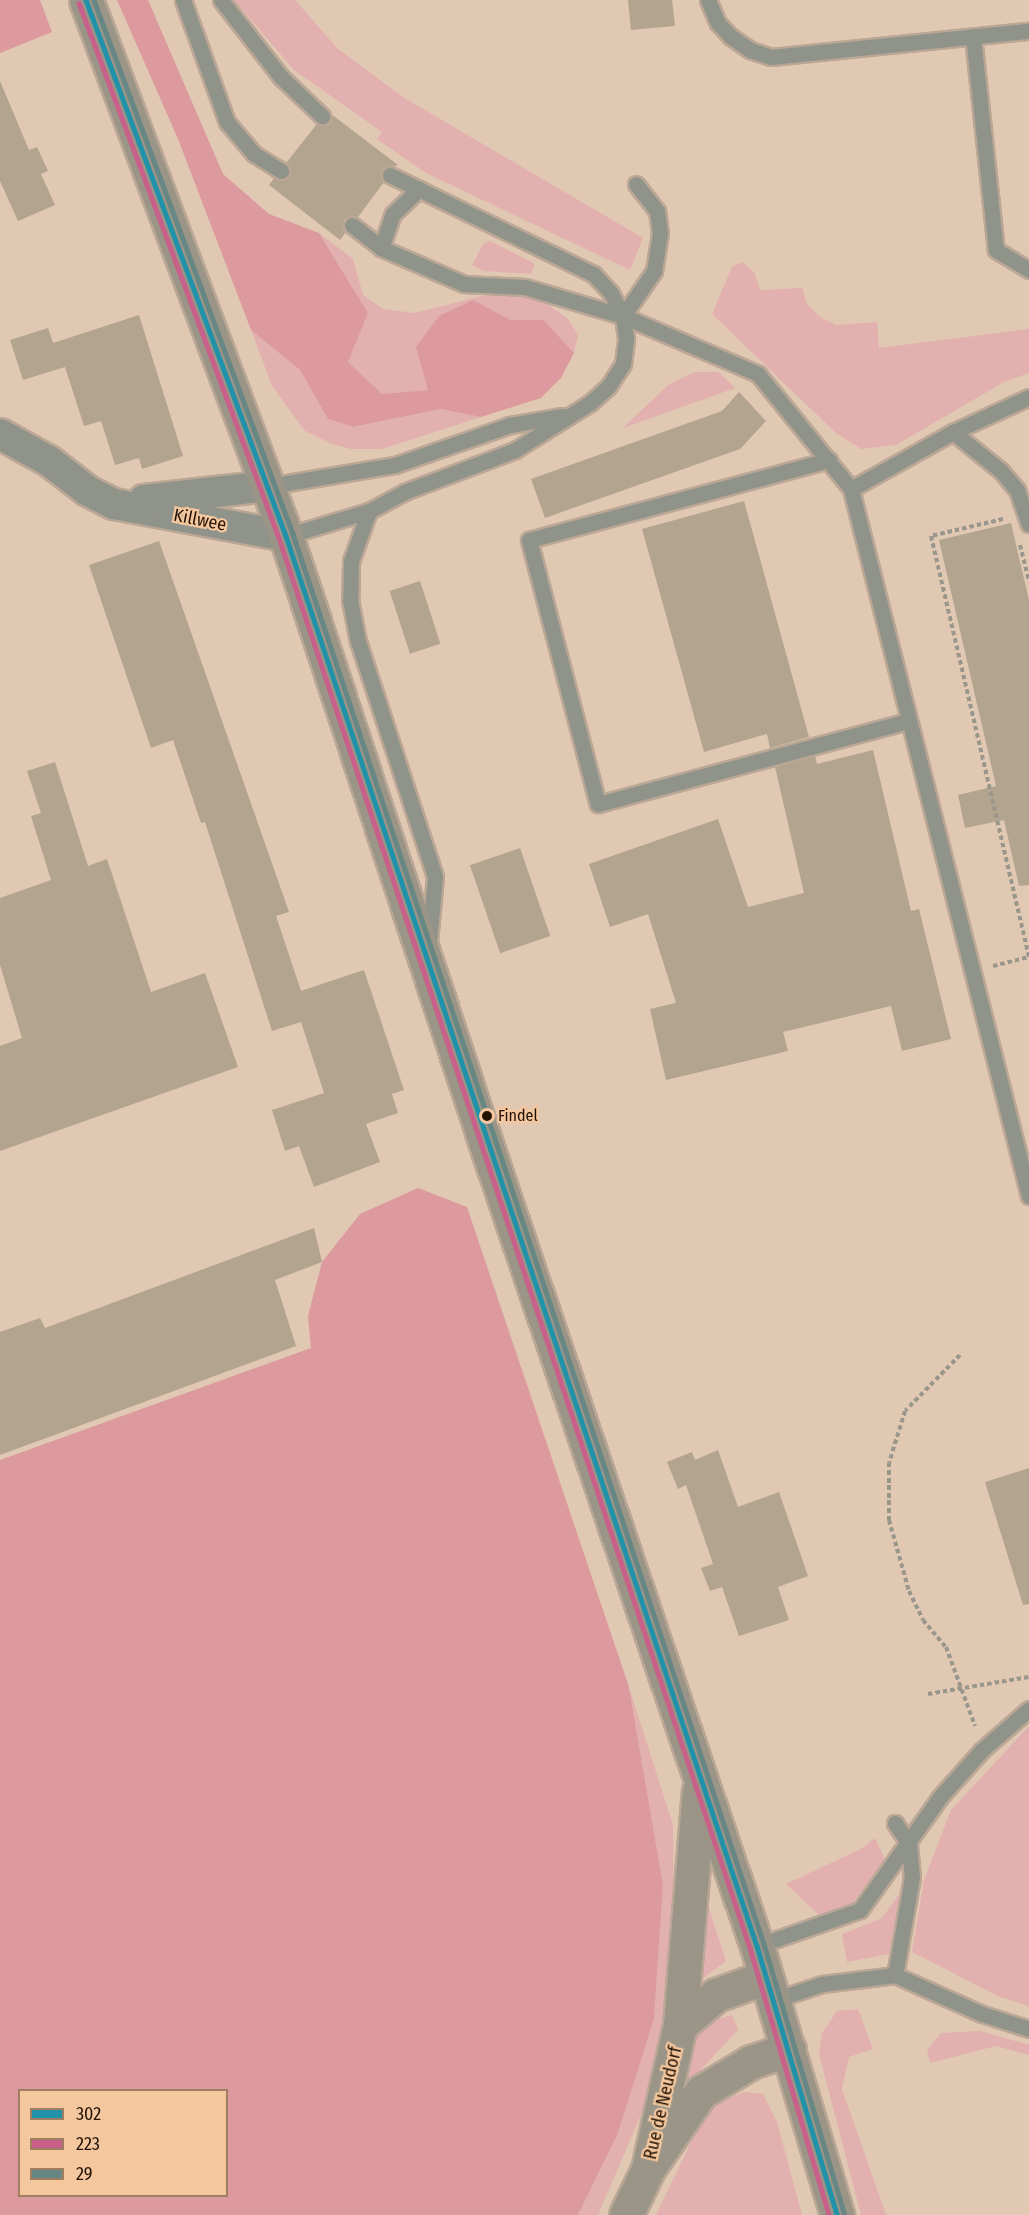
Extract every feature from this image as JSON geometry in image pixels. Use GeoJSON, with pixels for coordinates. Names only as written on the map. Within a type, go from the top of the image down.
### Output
{"type":"FeatureCollection","features":[{"type":"Feature","properties":{"kind":"main road"},"geometry":{"type":"LineString","coordinates":[[87,0],[286,536],[427,966],[757,1946],[837,2215]]}},
{"type":"Feature","properties":{"kind":"main road","name":"Rue de Neudorf"},"geometry":{"type":"LineString","coordinates":[[648,2169],[680,2025],[699,1778]]}},
{"type":"Feature","properties":{"kind":"main road","name":"Rue de Neudorf"},"geometry":{"type":"LineString","coordinates":[[680,2025],[716,1995],[770,1989]]}},
{"type":"Feature","properties":{"kind":"main road","name":"Rue de Neudorf"},"geometry":{"type":"LineString","coordinates":[[648,2169],[701,2092],[751,2062],[789,2049]]}},
{"type":"Feature","properties":{"kind":"main road"},"geometry":{"type":"LineString","coordinates":[[626,2215],[648,2169]]}},
{"type":"Feature","properties":{"kind":"street","name":"Killwee"},"geometry":{"type":"LineString","coordinates":[[0,434],[49,461],[88,491],[114,504],[286,536]]}},
{"type":"Feature","properties":{"kind":"street","name":"Killwee"},"geometry":{"type":"LineString","coordinates":[[114,504],[269,486]]}},
{"type":"Feature","properties":{"kind":"lane"},"geometry":{"type":"LineString","coordinates":[[183,0],[227,122],[254,154],[280,171]]}},
{"type":"Feature","properties":{"kind":"lane"},"geometry":{"type":"LineString","coordinates":[[221,0],[281,77],[322,116]]}},
{"type":"Feature","properties":{"kind":"lane"},"geometry":{"type":"LineString","coordinates":[[708,0],[718,23],[730,36],[750,50],[771,57],[1029,31]]}},
{"type":"Feature","properties":{"kind":"lane"},"geometry":{"type":"LineString","coordinates":[[973,36],[996,250],[1029,270]]}},
{"type":"Feature","properties":{"kind":"lane"},"geometry":{"type":"LineString","coordinates":[[286,536],[369,511],[404,492],[515,450],[590,403],[608,387],[623,364],[626,338],[623,316],[611,293],[594,274],[390,175]]}},
{"type":"Feature","properties":{"kind":"lane"},"geometry":{"type":"LineString","coordinates":[[623,316],[654,271],[660,234],[657,211],[636,183]]}},
{"type":"Feature","properties":{"kind":"lane"},"geometry":{"type":"LineString","coordinates":[[381,248],[393,214],[419,189]]}},
{"type":"Feature","properties":{"kind":"lane"},"geometry":{"type":"LineString","coordinates":[[352,225],[381,248],[464,284],[525,287],[623,316],[758,374],[851,489],[1029,1196]]}},
{"type":"Feature","properties":{"kind":"lane"},"geometry":{"type":"LineString","coordinates":[[851,489],[953,432],[1029,397]]}},
{"type":"Feature","properties":{"kind":"lane"},"geometry":{"type":"LineString","coordinates":[[269,486],[395,465],[510,425],[568,415]]}},
{"type":"Feature","properties":{"kind":"lane"},"geometry":{"type":"LineString","coordinates":[[953,432],[1001,471],[1017,490],[1029,524]]}},
{"type":"Feature","properties":{"kind":"lane"},"geometry":{"type":"LineString","coordinates":[[829,460],[529,540],[598,804],[908,721]]}},
{"type":"Feature","properties":{"kind":"lane"},"geometry":{"type":"LineString","coordinates":[[369,511],[351,561],[350,600],[358,641],[435,877],[427,966]]}},
{"type":"Feature","properties":{"kind":"lane"},"geometry":{"type":"LineString","coordinates":[[757,1946],[860,1911],[940,1797],[982,1750],[1029,1709]]}},
{"type":"Feature","properties":{"kind":"lane"},"geometry":{"type":"LineString","coordinates":[[895,1823],[909,1844],[912,1877],[896,1975]]}},
{"type":"Feature","properties":{"kind":"lane"},"geometry":{"type":"LineString","coordinates":[[770,1989],[896,1975],[982,2014],[1029,2029]]}},
{"type":"Feature","properties":{"kind":"path"},"geometry":{"type":"LineString","coordinates":[[972,972],[1029,957],[931,536],[1014,517]]}},
{"type":"Feature","properties":{"kind":"path"},"geometry":{"type":"LineString","coordinates":[[1019,538],[1029,582]]}},
{"type":"Feature","properties":{"kind":"path"},"geometry":{"type":"LineString","coordinates":[[960,1355],[905,1411],[889,1463],[889,1520],[909,1591],[923,1620],[946,1647],[963,1686],[982,1750]]}},
{"type":"Feature","properties":{"kind":"path"},"geometry":{"type":"LineString","coordinates":[[928,1694],[963,1686],[1029,1677]]}},
{"type":"Feature","properties":{"kind":"shaded area"},"geometry":{"type":"Polygon","coordinates":[[[0,0],[40,0],[52,32],[0,53],[0,0]]]}},
{"type":"Feature","properties":{"kind":"shaded area"},"geometry":{"type":"Polygon","coordinates":[[[117,0],[148,0],[223,174],[269,214],[319,233],[368,313],[348,362],[382,394],[428,390],[416,347],[439,316],[473,300],[511,320],[544,320],[574,353],[561,378],[541,398],[481,417],[441,409],[353,427],[328,419],[300,370],[251,330],[178,139],[117,0]]]}},
{"type":"Feature","properties":{"kind":"shaded area"},"geometry":{"type":"Polygon","coordinates":[[[234,0],[295,0],[338,49],[406,99],[643,238],[630,270],[426,173],[377,139],[382,132],[294,70],[234,0]]]}},
{"type":"Feature","properties":{"kind":"shaded area"},"geometry":{"type":"Polygon","coordinates":[[[319,233],[353,259],[363,295],[383,309],[415,313],[497,292],[525,295],[542,300],[568,319],[578,335],[574,353],[544,320],[511,320],[473,300],[428,390],[382,394],[348,362],[368,313],[319,233]]]}},
{"type":"Feature","properties":{"kind":"shaded area"},"geometry":{"type":"Polygon","coordinates":[[[490,241],[535,264],[531,274],[484,271],[472,265],[483,244],[490,241]]]}},
{"type":"Feature","properties":{"kind":"shaded area"},"geometry":{"type":"Polygon","coordinates":[[[742,262],[754,272],[760,290],[802,288],[807,304],[820,317],[836,325],[877,322],[879,348],[1029,329],[1029,373],[1004,382],[896,445],[861,449],[836,433],[712,314],[732,267],[742,262]]]}},
{"type":"Feature","properties":{"kind":"shaded area"},"geometry":{"type":"Polygon","coordinates":[[[251,330],[300,370],[328,419],[353,427],[441,409],[481,417],[382,449],[351,449],[330,443],[305,431],[272,386],[251,330]]]}},
{"type":"Feature","properties":{"kind":"shaded area"},"geometry":{"type":"Polygon","coordinates":[[[695,372],[719,372],[735,388],[623,428],[668,385],[695,372]]]}},
{"type":"Feature","properties":{"kind":"shaded area"},"geometry":{"type":"Polygon","coordinates":[[[418,1188],[467,1207],[629,1687],[663,1885],[654,2019],[618,2133],[578,2215],[0,2215],[0,1460],[311,1348],[308,1316],[322,1262],[360,1214],[418,1188]]]}},
{"type":"Feature","properties":{"kind":"shaded area"},"geometry":{"type":"Polygon","coordinates":[[[629,1687],[673,1825],[674,1966],[643,2110],[598,2215],[578,2215],[618,2133],[654,2019],[663,1885],[629,1687]]]}},
{"type":"Feature","properties":{"kind":"shaded area"},"geometry":{"type":"Polygon","coordinates":[[[1029,1726],[1029,2006],[1000,1997],[912,1952],[924,1880],[951,1810],[1029,1726]]]}},
{"type":"Feature","properties":{"kind":"shaded area"},"geometry":{"type":"Polygon","coordinates":[[[875,1838],[885,1860],[849,1907],[821,1917],[786,1884],[861,1849],[875,1838]]]}},
{"type":"Feature","properties":{"kind":"shaded area"},"geometry":{"type":"Polygon","coordinates":[[[703,1890],[726,1961],[701,1980],[703,1890]]]}},
{"type":"Feature","properties":{"kind":"shaded area"},"geometry":{"type":"Polygon","coordinates":[[[900,1893],[889,1954],[847,1962],[842,1934],[882,1918],[900,1893]]]}},
{"type":"Feature","properties":{"kind":"shaded area"},"geometry":{"type":"Polygon","coordinates":[[[858,2009],[873,2049],[849,2057],[842,2089],[886,2215],[861,2215],[819,2054],[822,2033],[837,2011],[858,2009]]]}},
{"type":"Feature","properties":{"kind":"shaded area"},"geometry":{"type":"Polygon","coordinates":[[[732,2015],[738,2030],[679,2093],[693,2038],[704,2023],[732,2015]]]}},
{"type":"Feature","properties":{"kind":"shaded area"},"geometry":{"type":"Polygon","coordinates":[[[980,2031],[1029,2045],[1029,2055],[996,2046],[930,2063],[927,2050],[941,2033],[980,2031]]]}},
{"type":"Feature","properties":{"kind":"shaded area"},"geometry":{"type":"Polygon","coordinates":[[[744,2092],[763,2094],[777,2122],[802,2215],[656,2215],[708,2107],[744,2092]]]}},
{"type":"Feature","properties":{"kind":"building"},"geometry":{"type":"Polygon","coordinates":[[[628,0],[672,0],[675,26],[631,30],[628,0]]]}},
{"type":"Feature","properties":{"kind":"building"},"geometry":{"type":"Polygon","coordinates":[[[0,81],[29,150],[37,147],[48,171],[41,174],[55,205],[18,221],[0,181],[0,81]]]}},
{"type":"Feature","properties":{"kind":"building"},"geometry":{"type":"Polygon","coordinates":[[[331,114],[398,165],[382,170],[384,182],[358,217],[344,219],[346,232],[340,240],[269,185],[274,178],[281,181],[289,177],[286,163],[317,124],[329,123],[331,114]]]}},
{"type":"Feature","properties":{"kind":"building"},"geometry":{"type":"Polygon","coordinates":[[[139,315],[183,456],[142,469],[139,458],[115,465],[101,421],[84,426],[65,367],[23,380],[10,340],[48,328],[53,343],[139,315]]]}},
{"type":"Feature","properties":{"kind":"building"},"geometry":{"type":"Polygon","coordinates":[[[739,392],[766,421],[740,449],[545,518],[531,479],[722,411],[739,392]]]}},
{"type":"Feature","properties":{"kind":"building"},"geometry":{"type":"Polygon","coordinates":[[[744,501],[809,737],[770,748],[767,734],[704,752],[642,529],[744,501]]]}},
{"type":"Feature","properties":{"kind":"building"},"geometry":{"type":"Polygon","coordinates":[[[1011,523],[1029,600],[1029,885],[1019,886],[1004,820],[965,828],[958,795],[996,786],[939,540],[1011,523]]]}},
{"type":"Feature","properties":{"kind":"building"},"geometry":{"type":"Polygon","coordinates":[[[159,541],[289,912],[276,916],[301,991],[364,970],[404,1090],[392,1094],[398,1113],[366,1124],[380,1162],[314,1187],[299,1146],[285,1151],[272,1110],[324,1093],[301,1022],[272,1031],[205,822],[201,823],[173,740],[151,748],[89,565],[159,541]]]}},
{"type":"Feature","properties":{"kind":"building"},"geometry":{"type":"Polygon","coordinates":[[[420,581],[440,644],[410,654],[390,591],[420,581]]]}},
{"type":"Feature","properties":{"kind":"building"},"geometry":{"type":"Polygon","coordinates":[[[873,750],[911,911],[919,909],[951,1039],[902,1051],[891,1006],[783,1032],[788,1051],[666,1080],[650,1009],[676,1003],[648,914],[610,927],[589,864],[718,819],[748,907],[804,893],[775,767],[815,756],[817,764],[873,750]]]}},
{"type":"Feature","properties":{"kind":"building"},"geometry":{"type":"Polygon","coordinates":[[[55,762],[88,866],[107,859],[151,992],[205,973],[238,1067],[0,1151],[0,1046],[22,1038],[0,965],[0,898],[51,880],[31,816],[41,813],[27,771],[55,762]]]}},
{"type":"Feature","properties":{"kind":"building"},"geometry":{"type":"Polygon","coordinates":[[[520,848],[550,936],[500,953],[470,865],[520,848]]]}},
{"type":"Feature","properties":{"kind":"building"},"geometry":{"type":"Polygon","coordinates":[[[314,1228],[322,1262],[275,1280],[296,1346],[0,1455],[0,1332],[40,1318],[45,1328],[314,1228]]]}},
{"type":"Feature","properties":{"kind":"building"},"geometry":{"type":"Polygon","coordinates":[[[718,1450],[738,1507],[779,1492],[808,1576],[778,1587],[789,1620],[739,1636],[722,1587],[710,1591],[701,1568],[713,1564],[686,1485],[678,1489],[667,1462],[692,1452],[695,1460],[718,1450]]]}},
{"type":"Feature","properties":{"kind":"building"},"geometry":{"type":"Polygon","coordinates":[[[1029,1468],[1029,1604],[1023,1605],[985,1482],[1029,1468]]]}},
{"type":"Feature","properties":{"kind":"transit line","name":"302"},"geometry":{"type":"LineString","coordinates":[[86,0],[286,536],[757,1946],[837,2215]]}},
{"type":"Feature","properties":{"kind":"transit line","name":"29"},"geometry":{"type":"LineString","coordinates":[[94,0],[293,534],[764,1944],[844,2213]]}},
{"type":"Feature","properties":{"kind":"transit line","name":"223"},"geometry":{"type":"LineString","coordinates":[[79,3],[279,538],[750,1948],[829,2215]]}},
{"type":"Feature","properties":{"kind":"place","name":"Findel"},"geometry":{"type":"Point","coordinates":[487,1116]}}]}
